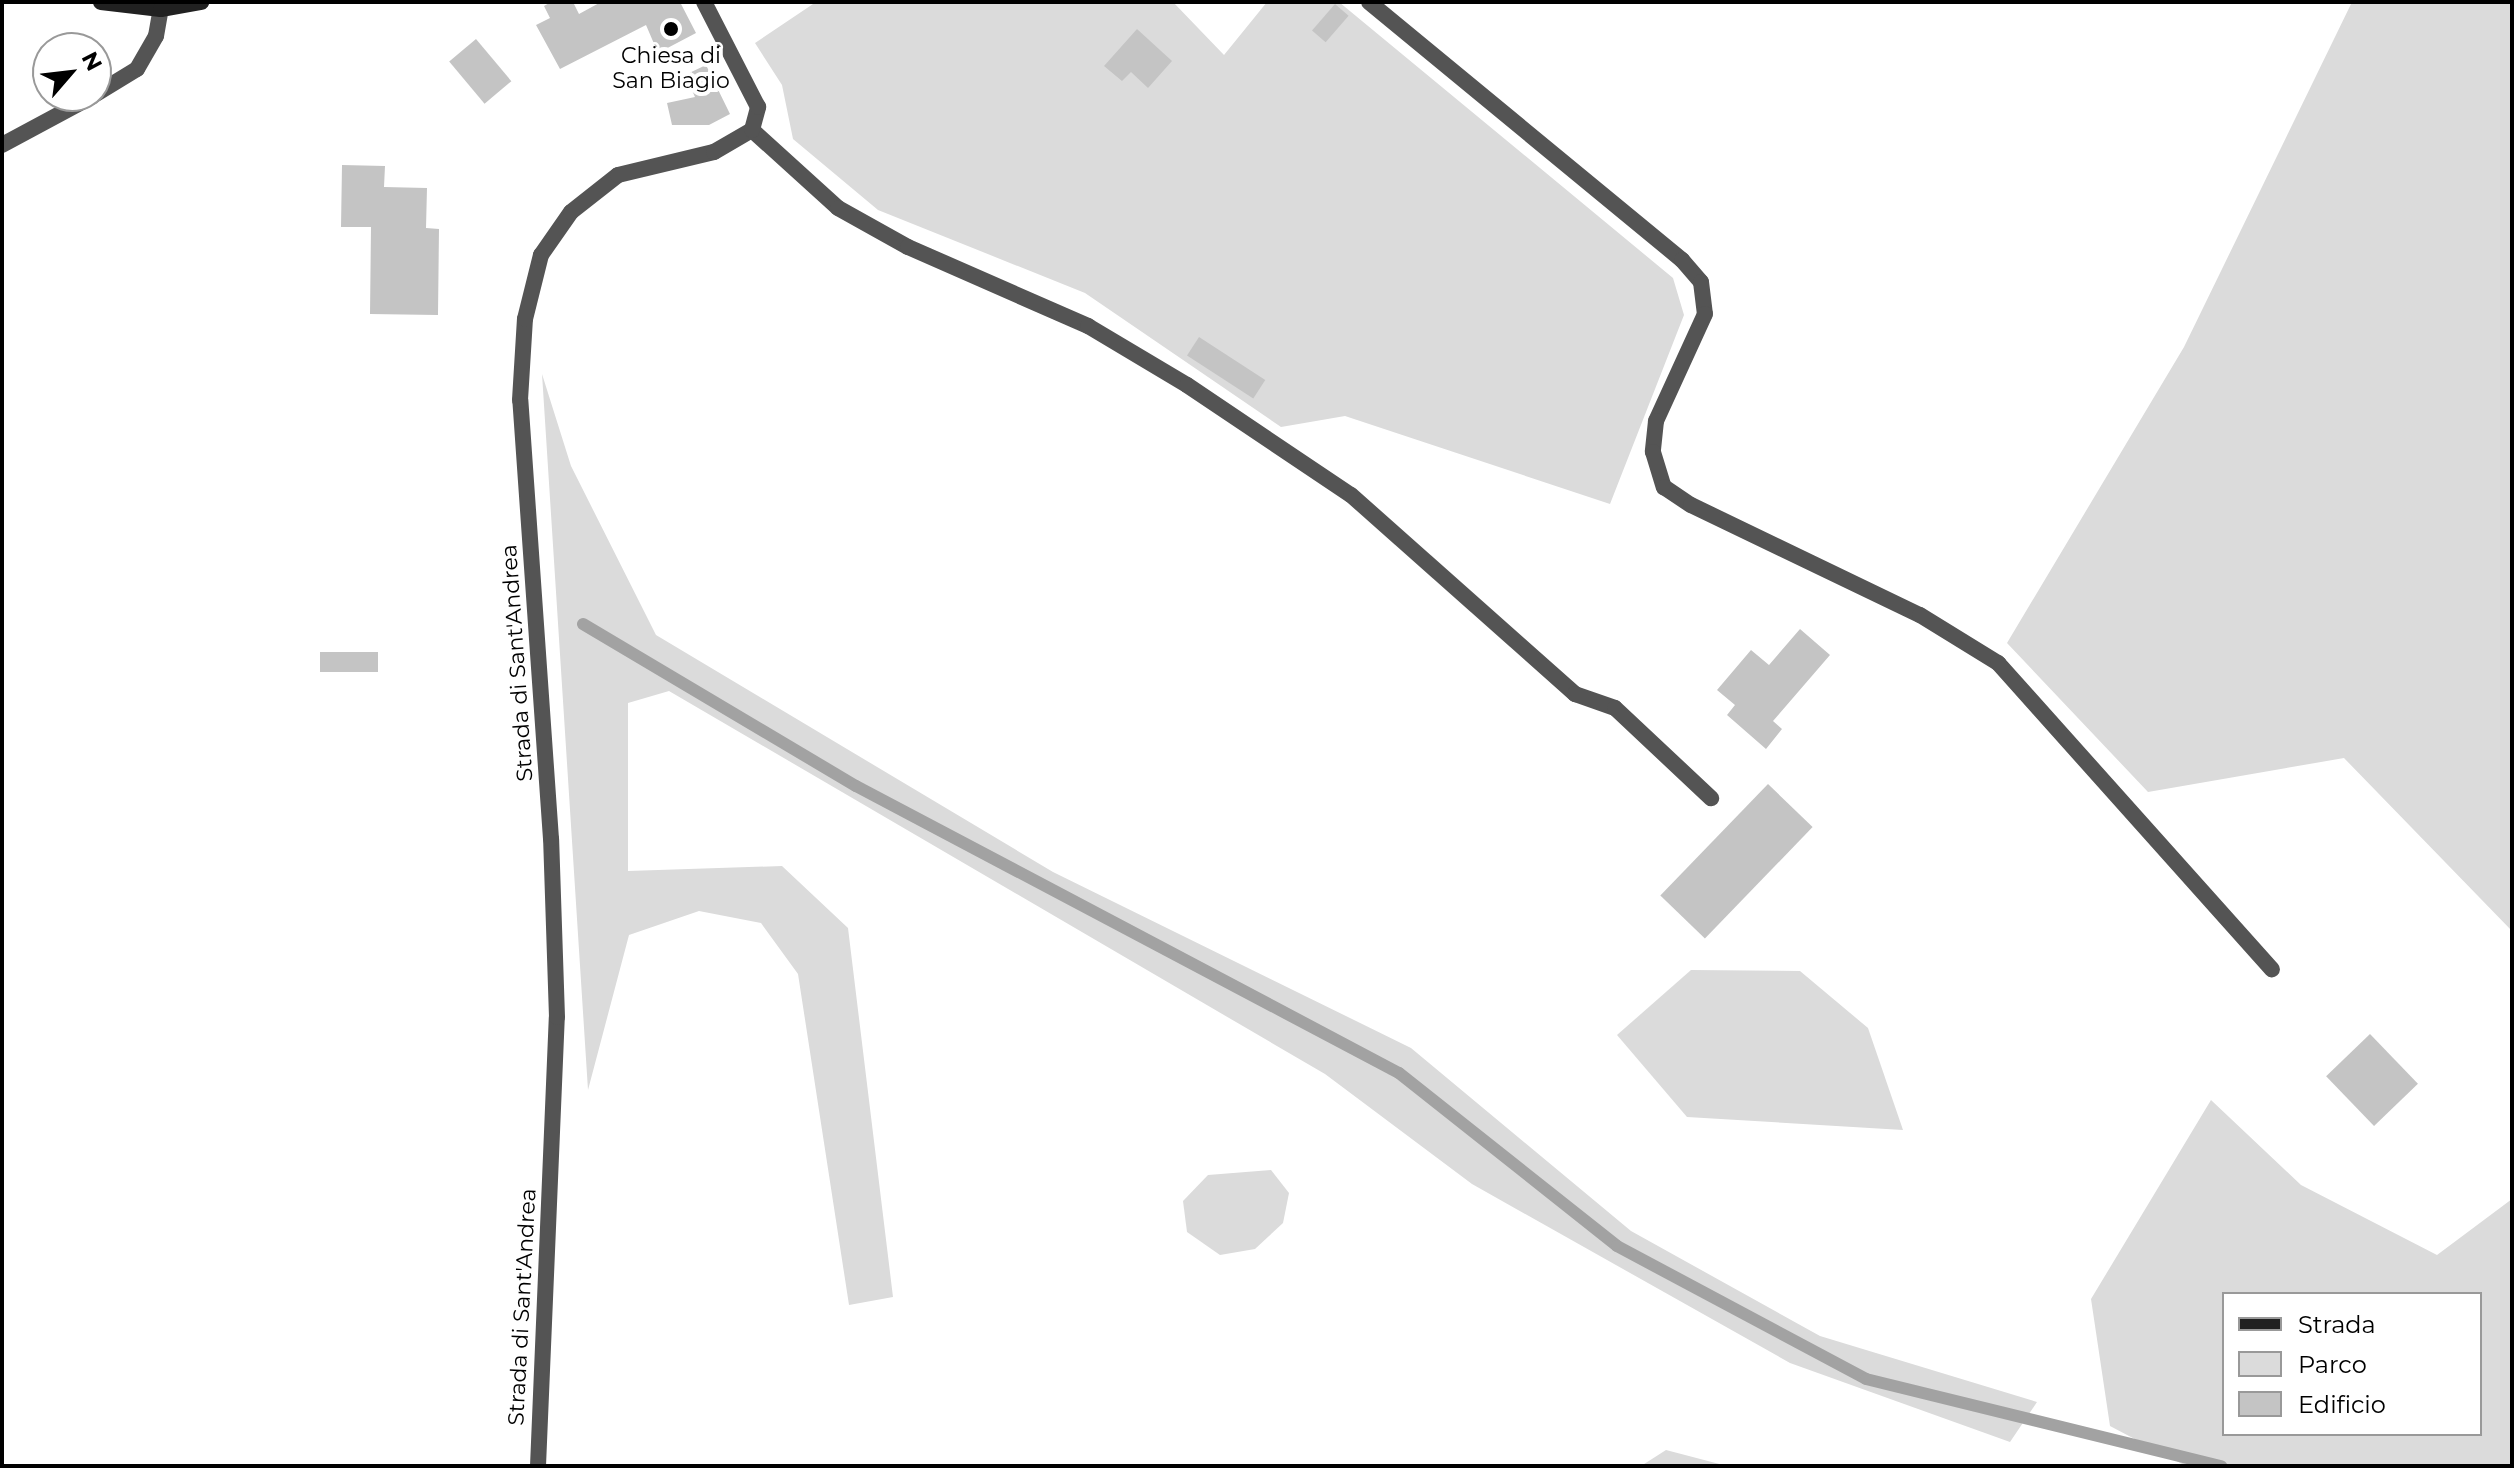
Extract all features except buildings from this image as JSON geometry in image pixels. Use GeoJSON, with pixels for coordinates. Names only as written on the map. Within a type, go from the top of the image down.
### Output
{"type":"FeatureCollection","features":[{"type":"Feature","properties":{"kind":"street"},"geometry":{"type":"LineString","coordinates":[[101,2],[161,9],[201,2]]}},
{"type":"Feature","properties":{"kind":"street"},"geometry":{"type":"LineString","coordinates":[[704,2],[758,107],[752,130],[838,208],[908,247],[1088,326],[1187,385],[1351,495],[1575,694],[1615,708],[1711,798]]}},
{"type":"Feature","properties":{"kind":"street"},"geometry":{"type":"LineString","coordinates":[[1369,2],[1682,260],[1701,282],[1705,314],[1656,421],[1653,452],[1664,487],[1691,505],[1920,615],[1998,663],[2272,969]]}},
{"type":"Feature","properties":{"kind":"street"},"geometry":{"type":"LineString","coordinates":[[112,84],[137,69],[156,36],[161,9]]}},
{"type":"Feature","properties":{"kind":"street"},"geometry":{"type":"LineString","coordinates":[[2,145],[63,112]]}},
{"type":"Feature","properties":{"kind":"street","name":"Strada di Sant'Andrea"},"geometry":{"type":"LineString","coordinates":[[538,1466],[557,1017],[551,839],[520,400],[525,319],[541,255],[571,212],[618,175],[714,152],[752,130]]}},
{"type":"Feature","properties":{"kind":"green space"},"geometry":{"type":"Polygon","coordinates":[[[816,2],[1173,2],[1224,55],[1267,2],[1339,2],[1673,278],[1684,315],[1610,504],[1345,416],[1281,427],[1085,293],[878,210],[793,139],[782,85],[755,43],[816,2]]]}},
{"type":"Feature","properties":{"kind":"green space"},"geometry":{"type":"Polygon","coordinates":[[[2352,2],[2512,2],[2512,931],[2344,758],[2148,792],[2007,643],[2184,347],[2352,2]]]}},
{"type":"Feature","properties":{"kind":"green space"},"geometry":{"type":"Polygon","coordinates":[[[542,374],[571,466],[656,635],[1053,872],[1411,1048],[1631,1231],[1820,1336],[2037,1402],[2010,1442],[1790,1363],[1472,1184],[1325,1074],[669,691],[628,703],[628,871],[782,866],[848,928],[893,1297],[849,1305],[798,974],[761,923],[699,911],[629,935],[588,1090],[542,374]]]}},
{"type":"Feature","properties":{"kind":"green space"},"geometry":{"type":"Polygon","coordinates":[[[1691,970],[1800,971],[1868,1028],[1903,1130],[1687,1117],[1617,1035],[1691,970]]]}},
{"type":"Feature","properties":{"kind":"green space"},"geometry":{"type":"Polygon","coordinates":[[[2211,1100],[2301,1185],[2437,1255],[2512,1199],[2512,1466],[2186,1466],[2110,1426],[2091,1299],[2211,1100]]]}},
{"type":"Feature","properties":{"kind":"green space"},"geometry":{"type":"Polygon","coordinates":[[[1271,1170],[1289,1193],[1283,1223],[1255,1249],[1220,1255],[1187,1232],[1183,1201],[1208,1175],[1271,1170]]]}},
{"type":"Feature","properties":{"kind":"green space"},"geometry":{"type":"Polygon","coordinates":[[[1666,1450],[1727,1466],[1641,1466],[1666,1450]]]}},
{"type":"Feature","properties":{"kind":"waterway"},"geometry":{"type":"LineString","coordinates":[[583,624],[856,786],[1399,1073],[1617,1246],[1866,1379],[2221,1466]]}},
{"type":"Feature","properties":{"kind":"place","name":"Chiesa di San Biagio"},"geometry":{"type":"Point","coordinates":[671,29]}}]}
